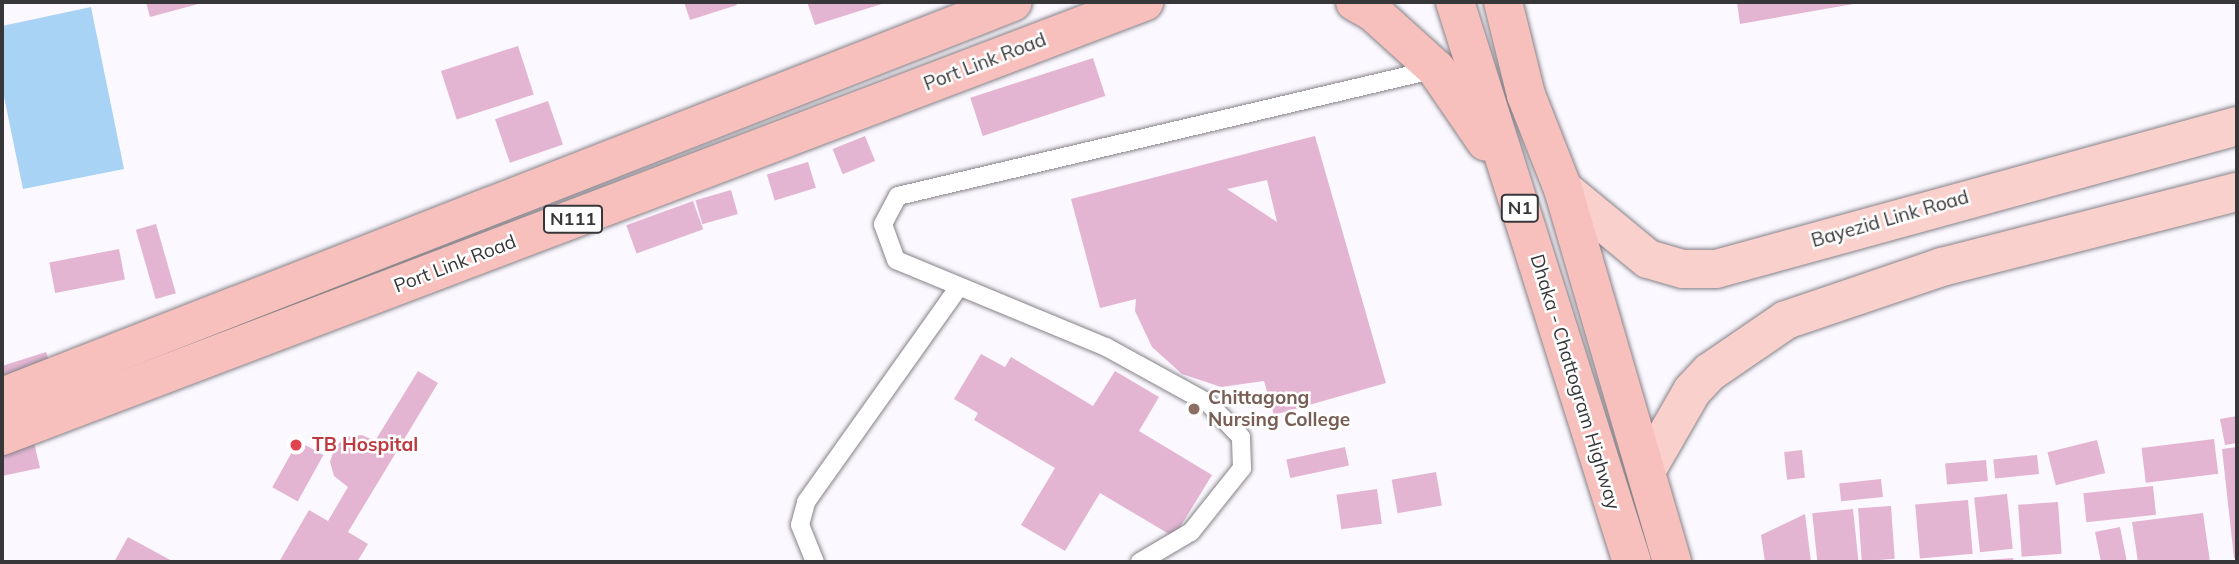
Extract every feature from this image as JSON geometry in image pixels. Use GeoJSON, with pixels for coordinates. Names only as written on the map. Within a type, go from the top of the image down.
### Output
{"type":"FeatureCollection","features":[{"type":"Feature","properties":{"kind":"highway","name":"N111"},"geometry":{"type":"LineString","coordinates":[[2,397],[1013,2]]}},
{"type":"Feature","properties":{"kind":"highway","name":"Port Link Road"},"geometry":{"type":"LineString","coordinates":[[2,436],[1144,2]]}},
{"type":"Feature","properties":{"kind":"highway"},"geometry":{"type":"LineString","coordinates":[[1355,2],[1373,12],[1436,69],[1509,176]]}},
{"type":"Feature","properties":{"kind":"highway","name":"Dhaka - Chattogram Highway"},"geometry":{"type":"LineString","coordinates":[[1455,2],[1509,176],[1554,305],[1583,415],[1632,562]]}},
{"type":"Feature","properties":{"kind":"highway","name":"N1"},"geometry":{"type":"LineString","coordinates":[[1503,2],[1526,95],[1563,190],[1672,562]]}},
{"type":"Feature","properties":{"kind":"main road","name":"Bayezid Link Road"},"geometry":{"type":"LineString","coordinates":[[1563,190],[1648,259],[1683,269],[1716,269],[1935,206],[2237,126]]}},
{"type":"Feature","properties":{"kind":"main road"},"geometry":{"type":"LineString","coordinates":[[1646,471],[1701,382],[1734,353],[1786,320],[1942,267],[2237,192]]}},
{"type":"Feature","properties":{"kind":"lane"},"geometry":{"type":"LineString","coordinates":[[1140,562],[1191,532],[1242,468],[1241,437],[1208,403],[1106,347],[958,288],[896,260],[883,224],[898,196],[1436,69]]}},
{"type":"Feature","properties":{"kind":"lane"},"geometry":{"type":"LineString","coordinates":[[815,562],[800,525],[806,502],[958,288]]}},
{"type":"Feature","properties":{"kind":"water"},"geometry":{"type":"Polygon","coordinates":[[[91,7],[124,169],[23,189],[2,87],[2,26],[91,7]]]}},
{"type":"Feature","properties":{"kind":"building"},"geometry":{"type":"Polygon","coordinates":[[[146,2],[201,2],[202,3],[150,17],[146,2]]]}},
{"type":"Feature","properties":{"kind":"building"},"geometry":{"type":"Polygon","coordinates":[[[684,2],[735,2],[737,5],[690,20],[684,2]]]}},
{"type":"Feature","properties":{"kind":"building"},"geometry":{"type":"Polygon","coordinates":[[[807,2],[888,2],[815,25],[807,2]]]}},
{"type":"Feature","properties":{"kind":"building"},"geometry":{"type":"Polygon","coordinates":[[[1737,2],[1859,2],[1859,3],[1740,24],[1737,2]]]}},
{"type":"Feature","properties":{"kind":"building"},"geometry":{"type":"Polygon","coordinates":[[[518,46],[534,95],[457,120],[441,71],[518,46]]]}},
{"type":"Feature","properties":{"kind":"building"},"geometry":{"type":"Polygon","coordinates":[[[1093,58],[1105,96],[983,136],[970,98],[1093,58]]]}},
{"type":"Feature","properties":{"kind":"building"},"geometry":{"type":"Polygon","coordinates":[[[548,101],[563,144],[510,163],[495,119],[548,101]]]}},
{"type":"Feature","properties":{"kind":"building"},"geometry":{"type":"Polygon","coordinates":[[[865,136],[875,161],[843,174],[833,149],[865,136]]]}},
{"type":"Feature","properties":{"kind":"building"},"geometry":{"type":"Polygon","coordinates":[[[1315,136],[1386,383],[1274,415],[1264,381],[1221,387],[1182,374],[1152,347],[1135,311],[1136,299],[1100,308],[1071,199],[1315,136]],[[1267,180],[1227,189],[1277,222],[1267,180]]]}},
{"type":"Feature","properties":{"kind":"building"},"geometry":{"type":"Polygon","coordinates":[[[808,162],[816,188],[775,200],[767,175],[808,162]]]}},
{"type":"Feature","properties":{"kind":"building"},"geometry":{"type":"Polygon","coordinates":[[[731,190],[738,214],[702,224],[695,200],[731,190]]]}},
{"type":"Feature","properties":{"kind":"building"},"geometry":{"type":"Polygon","coordinates":[[[693,201],[703,229],[637,253],[626,225],[693,201]]]}},
{"type":"Feature","properties":{"kind":"building"},"geometry":{"type":"Polygon","coordinates":[[[156,224],[176,293],[156,299],[136,230],[156,224]]]}},
{"type":"Feature","properties":{"kind":"building"},"geometry":{"type":"Polygon","coordinates":[[[119,249],[125,279],[55,293],[49,263],[119,249]]]}},
{"type":"Feature","properties":{"kind":"building"},"geometry":{"type":"Polygon","coordinates":[[[46,352],[53,373],[2,384],[2,366],[46,352]]]}},
{"type":"Feature","properties":{"kind":"building"},"geometry":{"type":"Polygon","coordinates":[[[981,354],[1005,367],[1011,357],[1093,406],[1115,371],[1159,397],[1139,431],[1212,475],[1174,537],[1100,493],[1065,551],[1021,525],[1055,468],[974,420],[978,413],[954,399],[981,354]]]}},
{"type":"Feature","properties":{"kind":"building"},"geometry":{"type":"Polygon","coordinates":[[[418,371],[438,383],[348,532],[368,544],[357,562],[279,562],[309,510],[328,521],[348,487],[334,476],[330,462],[335,447],[346,437],[362,435],[375,441],[418,371]]]}},
{"type":"Feature","properties":{"kind":"building"},"geometry":{"type":"Polygon","coordinates":[[[2237,416],[2237,443],[2225,445],[2220,419],[2237,416]]]}},
{"type":"Feature","properties":{"kind":"building"},"geometry":{"type":"Polygon","coordinates":[[[33,438],[40,468],[2,476],[2,445],[33,438]]]}},
{"type":"Feature","properties":{"kind":"building"},"geometry":{"type":"Polygon","coordinates":[[[2214,439],[2218,474],[2146,483],[2142,448],[2214,439]]]}},
{"type":"Feature","properties":{"kind":"building"},"geometry":{"type":"Polygon","coordinates":[[[2097,440],[2105,473],[2056,485],[2048,452],[2097,440]]]}},
{"type":"Feature","properties":{"kind":"building"},"geometry":{"type":"Polygon","coordinates":[[[298,441],[323,455],[298,501],[272,487],[298,441]]]}},
{"type":"Feature","properties":{"kind":"building"},"geometry":{"type":"Polygon","coordinates":[[[1345,447],[1349,466],[1290,478],[1286,459],[1345,447]]]}},
{"type":"Feature","properties":{"kind":"building"},"geometry":{"type":"Polygon","coordinates":[[[2237,447],[2237,558],[2234,558],[2222,449],[2237,447]]]}},
{"type":"Feature","properties":{"kind":"building"},"geometry":{"type":"Polygon","coordinates":[[[1802,450],[1805,478],[1787,480],[1784,452],[1802,450]]]}},
{"type":"Feature","properties":{"kind":"building"},"geometry":{"type":"Polygon","coordinates":[[[2037,455],[2039,474],[1995,478],[1993,460],[2037,455]]]}},
{"type":"Feature","properties":{"kind":"building"},"geometry":{"type":"Polygon","coordinates":[[[1986,460],[1988,481],[1947,484],[1945,464],[1986,460]]]}},
{"type":"Feature","properties":{"kind":"building"},"geometry":{"type":"Polygon","coordinates":[[[1436,472],[1442,505],[1398,513],[1392,480],[1436,472]]]}},
{"type":"Feature","properties":{"kind":"building"},"geometry":{"type":"Polygon","coordinates":[[[1881,479],[1883,497],[1841,501],[1839,483],[1881,479]]]}},
{"type":"Feature","properties":{"kind":"building"},"geometry":{"type":"Polygon","coordinates":[[[2153,486],[2156,515],[2086,522],[2083,493],[2153,486]]]}},
{"type":"Feature","properties":{"kind":"building"},"geometry":{"type":"Polygon","coordinates":[[[1377,489],[1382,524],[1341,529],[1336,495],[1377,489]]]}},
{"type":"Feature","properties":{"kind":"building"},"geometry":{"type":"Polygon","coordinates":[[[2007,494],[2013,549],[1980,552],[1974,497],[2007,494]]]}},
{"type":"Feature","properties":{"kind":"building"},"geometry":{"type":"Polygon","coordinates":[[[1968,500],[1973,554],[1920,558],[1915,505],[1968,500]]]}},
{"type":"Feature","properties":{"kind":"building"},"geometry":{"type":"Polygon","coordinates":[[[2058,502],[2062,554],[2022,557],[2018,505],[2058,502]]]}},
{"type":"Feature","properties":{"kind":"building"},"geometry":{"type":"Polygon","coordinates":[[[1891,506],[1895,559],[1862,561],[1858,508],[1891,506]]]}},
{"type":"Feature","properties":{"kind":"building"},"geometry":{"type":"Polygon","coordinates":[[[1853,509],[1859,562],[1817,562],[1812,513],[1853,509]]]}},
{"type":"Feature","properties":{"kind":"building"},"geometry":{"type":"Polygon","coordinates":[[[2203,513],[2210,562],[2138,562],[2132,522],[2203,513]]]}},
{"type":"Feature","properties":{"kind":"building"},"geometry":{"type":"Polygon","coordinates":[[[1805,514],[1811,562],[1765,562],[1761,535],[1805,514]]]}},
{"type":"Feature","properties":{"kind":"building"},"geometry":{"type":"Polygon","coordinates":[[[2120,527],[2127,562],[2101,562],[2095,532],[2120,527]]]}},
{"type":"Feature","properties":{"kind":"building"},"geometry":{"type":"Polygon","coordinates":[[[128,537],[174,562],[114,562],[128,537]]]}},
{"type":"Feature","properties":{"kind":"building"},"geometry":{"type":"Polygon","coordinates":[[[2013,558],[2014,562],[1986,562],[1986,560],[2013,558]]]}},
{"type":"Feature","properties":{"kind":"place","name":"Chittagong Nursing College"},"geometry":{"type":"Point","coordinates":[1194,409]}},
{"type":"Feature","properties":{"kind":"place","name":"TB Hospital"},"geometry":{"type":"Point","coordinates":[296,445]}}]}
